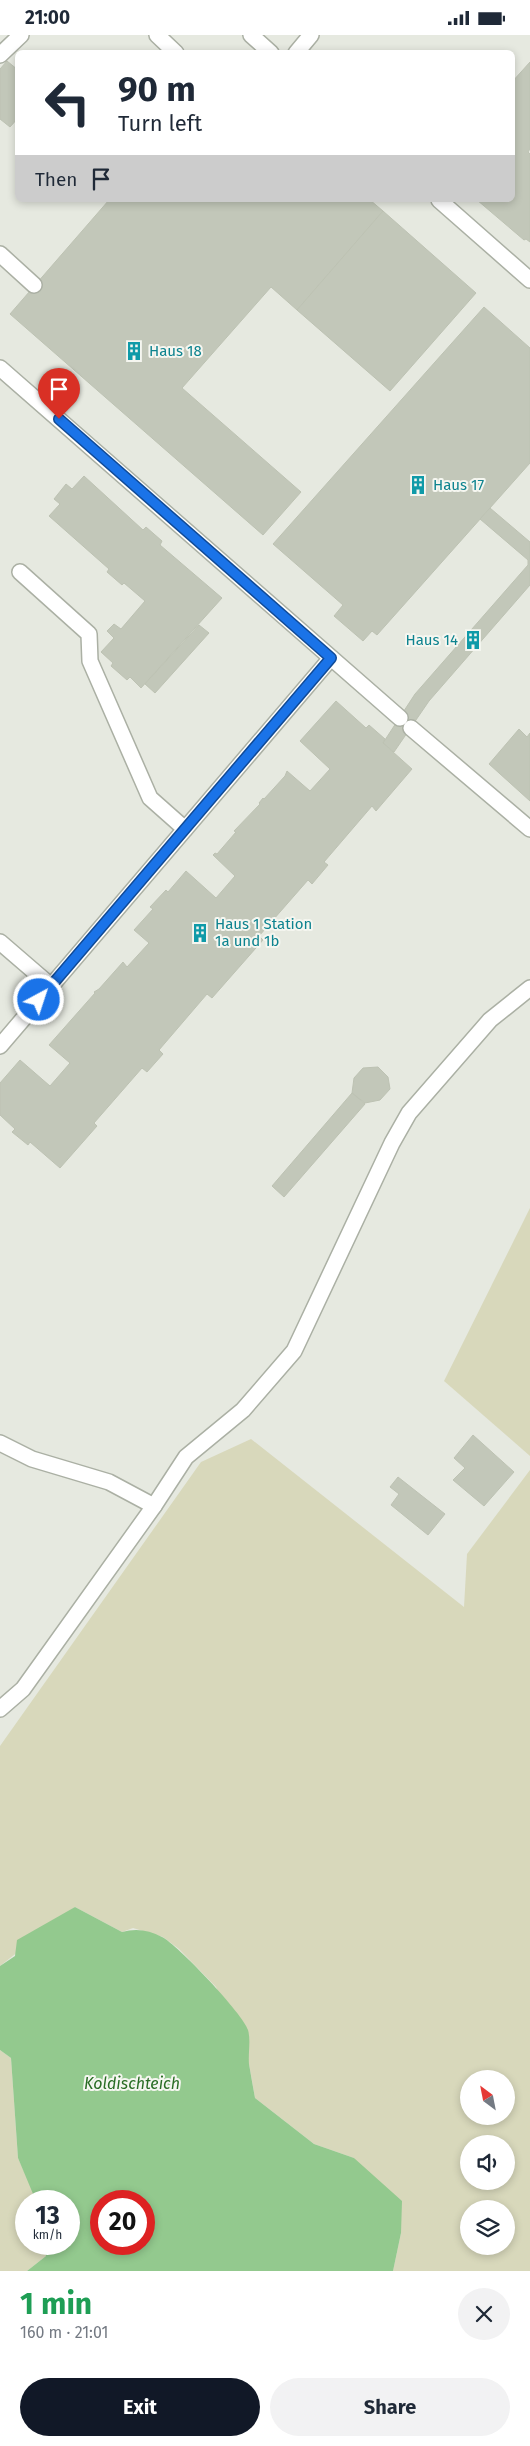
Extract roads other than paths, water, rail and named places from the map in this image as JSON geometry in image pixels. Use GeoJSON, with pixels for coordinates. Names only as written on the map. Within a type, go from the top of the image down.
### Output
{"type":"FeatureCollection","features":[{"type":"Feature","properties":{"kind":"lane"},"geometry":{"type":"LineString","coordinates":[[0,55],[21,35]]}},
{"type":"Feature","properties":{"kind":"lane"},"geometry":{"type":"LineString","coordinates":[[157,35],[173,50]]}},
{"type":"Feature","properties":{"kind":"lane"},"geometry":{"type":"LineString","coordinates":[[251,35],[268,50]]}},
{"type":"Feature","properties":{"kind":"lane"},"geometry":{"type":"LineString","coordinates":[[298,50],[311,35]]}},
{"type":"Feature","properties":{"kind":"lane"},"geometry":{"type":"LineString","coordinates":[[441,202],[530,281]]}},
{"type":"Feature","properties":{"kind":"lane"},"geometry":{"type":"LineString","coordinates":[[0,254],[34,285]]}},
{"type":"Feature","properties":{"kind":"lane"},"geometry":{"type":"LineString","coordinates":[[0,368],[405,723],[530,829]]}},
{"type":"Feature","properties":{"kind":"lane"},"geometry":{"type":"LineString","coordinates":[[20,573],[88,635],[90,661],[150,798],[185,829]]}},
{"type":"Feature","properties":{"kind":"lane"},"geometry":{"type":"LineString","coordinates":[[0,1046],[331,658]]}},
{"type":"Feature","properties":{"kind":"lane"},"geometry":{"type":"LineString","coordinates":[[0,942],[51,986]]}},
{"type":"Feature","properties":{"kind":"lane"},"geometry":{"type":"LineString","coordinates":[[0,1709],[23,1689],[154,1506],[186,1457],[242,1410],[294,1351],[392,1143],[410,1113],[490,1020],[530,988]]}},
{"type":"Feature","properties":{"kind":"lane"},"geometry":{"type":"LineString","coordinates":[[0,1443],[32,1459],[110,1482],[154,1506]]}},
{"type":"Feature","properties":{"kind":"water","name":"Koldischteich"},"geometry":{"type":"Polygon","coordinates":[[[75,1907],[122,1932],[147,1931],[170,1942],[223,1996],[244,2022],[248,2030],[249,2064],[255,2098],[314,2144],[354,2158],[402,2201],[401,2233],[393,2271],[27,2271],[46,2255],[80,2255],[80,2190],[31,2190],[18,2158],[11,2058],[0,2050],[0,1966],[15,1956],[17,1940],[75,1907]]]}},
{"type":"Feature","properties":{"kind":"place","name":"Haus 18"},"geometry":{"type":"Point","coordinates":[134,351]}},
{"type":"Feature","properties":{"kind":"place","name":"Haus 17"},"geometry":{"type":"Point","coordinates":[418,485]}},
{"type":"Feature","properties":{"kind":"place","name":"Haus 14"},"geometry":{"type":"Point","coordinates":[473,640]}},
{"type":"Feature","properties":{"kind":"place","name":"Haus 1 Station 1a und 1b"},"geometry":{"type":"Point","coordinates":[200,933]}}]}
